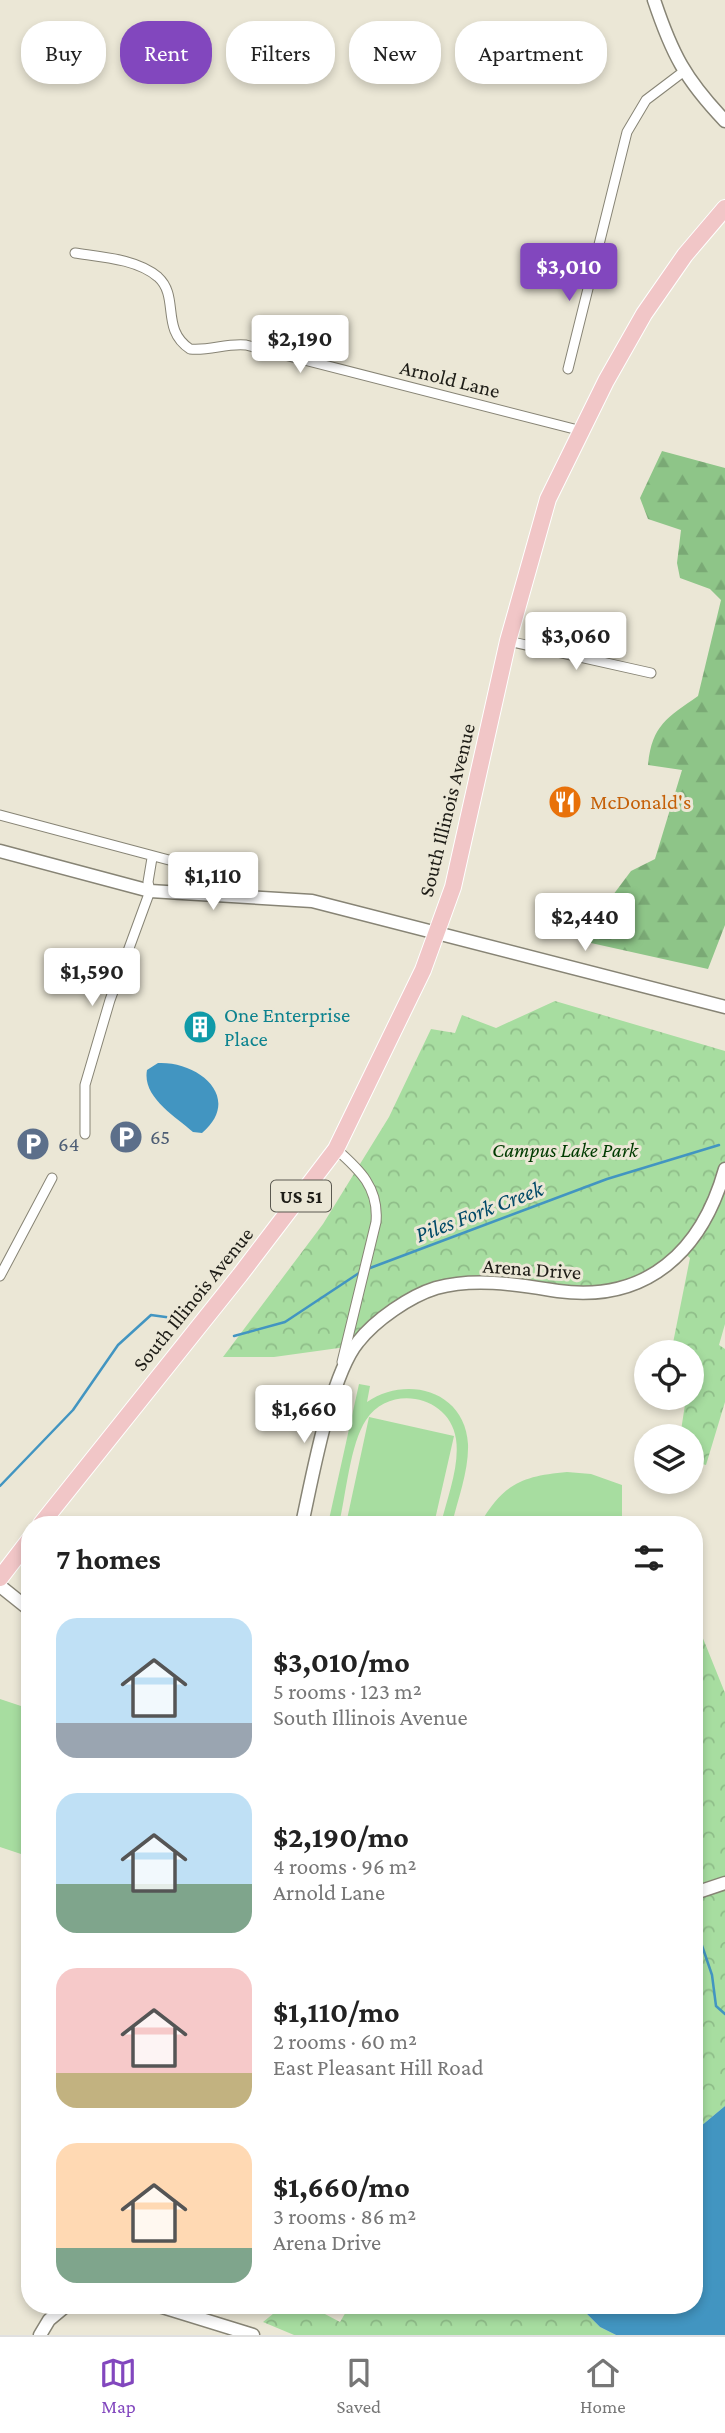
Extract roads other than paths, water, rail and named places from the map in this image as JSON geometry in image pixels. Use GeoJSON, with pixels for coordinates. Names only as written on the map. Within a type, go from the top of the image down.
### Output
{"type":"FeatureCollection","features":[{"type":"Feature","properties":{"kind":"highway","name":"South Illinois Avenue"},"geometry":{"type":"LineString","coordinates":[[47,1516],[240,1275],[336,1149],[424,970],[462,853],[508,641],[548,499],[644,314],[685,255],[725,208]]}},
{"type":"Feature","properties":{"kind":"highway"},"geometry":{"type":"LineString","coordinates":[[0,1578],[21,1551]]}},
{"type":"Feature","properties":{"kind":"street"},"geometry":{"type":"LineString","coordinates":[[654,0],[669,45],[683,72],[725,121]]}},
{"type":"Feature","properties":{"kind":"street"},"geometry":{"type":"LineString","coordinates":[[568,369],[627,132],[646,100],[683,72]]}},
{"type":"Feature","properties":{"kind":"street","name":"Arnold Lane"},"geometry":{"type":"LineString","coordinates":[[75,253],[123,261],[158,276],[168,294],[173,329],[178,339],[190,349],[212,348],[225,343],[246,345],[582,431]]}},
{"type":"Feature","properties":{"kind":"street"},"geometry":{"type":"LineString","coordinates":[[508,641],[651,673]]}},
{"type":"Feature","properties":{"kind":"street"},"geometry":{"type":"LineString","coordinates":[[0,816],[152,858],[214,872]]}},
{"type":"Feature","properties":{"kind":"street"},"geometry":{"type":"LineString","coordinates":[[0,851],[150,891],[312,901],[725,1007]]}},
{"type":"Feature","properties":{"kind":"street"},"geometry":{"type":"LineString","coordinates":[[85,1133],[85,1085],[110,1000],[150,891],[148,882],[152,858]]}},
{"type":"Feature","properties":{"kind":"street"},"geometry":{"type":"LineString","coordinates":[[336,1149],[369,1182],[377,1214],[339,1374]]}},
{"type":"Feature","properties":{"kind":"street","name":"Arena Drive"},"geometry":{"type":"LineString","coordinates":[[304,1516],[339,1374],[358,1342],[376,1325],[411,1300],[436,1288],[470,1283],[518,1284],[593,1293],[644,1282],[682,1251],[701,1228],[725,1169]]}},
{"type":"Feature","properties":{"kind":"street"},"geometry":{"type":"LineString","coordinates":[[0,1276],[52,1178]]}},
{"type":"Feature","properties":{"kind":"street"},"geometry":{"type":"LineString","coordinates":[[0,1586],[21,1603]]}},
{"type":"Feature","properties":{"kind":"street"},"geometry":{"type":"LineString","coordinates":[[703,1890],[725,1883]]}},
{"type":"Feature","properties":{"kind":"street"},"geometry":{"type":"LineString","coordinates":[[40,2335],[56,2314]]}},
{"type":"Feature","properties":{"kind":"street"},"geometry":{"type":"LineString","coordinates":[[202,2314],[253,2335]]}},
{"type":"Feature","properties":{"kind":"water"},"geometry":{"type":"Polygon","coordinates":[[[158,1063],[188,1068],[211,1084],[217,1095],[218,1107],[214,1120],[202,1133],[193,1132],[155,1097],[147,1080],[147,1070],[158,1063]]]}},
{"type":"Feature","properties":{"kind":"water"},"geometry":{"type":"Polygon","coordinates":[[[725,2106],[725,2335],[616,2335],[600,2327],[587,2314],[703,2314],[703,2124],[725,2106]]]}},
{"type":"Feature","properties":{"kind":"waterway","name":"Piles Fork Creek"},"geometry":{"type":"LineString","coordinates":[[370,1268],[607,1179],[719,1145]]}},
{"type":"Feature","properties":{"kind":"waterway","name":"Piles Fork Creek"},"geometry":{"type":"LineString","coordinates":[[234,1336],[285,1322],[359,1273]]}},
{"type":"Feature","properties":{"kind":"waterway","name":"Piles Fork Creek"},"geometry":{"type":"LineString","coordinates":[[0,1486],[73,1410],[118,1345],[151,1315],[180,1319]]}},
{"type":"Feature","properties":{"kind":"waterway"},"geometry":{"type":"LineString","coordinates":[[703,1949],[712,1975],[716,2006],[725,2014]]}},
{"type":"Feature","properties":{"kind":"place","name":"McDonald's"},"geometry":{"type":"Point","coordinates":[565,802]}},
{"type":"Feature","properties":{"kind":"place","name":"One Enterprise Place"},"geometry":{"type":"Point","coordinates":[200,1027]}},
{"type":"Feature","properties":{"kind":"place","name":"65"},"geometry":{"type":"Point","coordinates":[126,1137]}},
{"type":"Feature","properties":{"kind":"place","name":"64"},"geometry":{"type":"Point","coordinates":[33,1144]}},
{"type":"Feature","properties":{"kind":"park label","name":"Campus Lake Park"},"geometry":{"type":"Point","coordinates":[565,1150]}}]}
